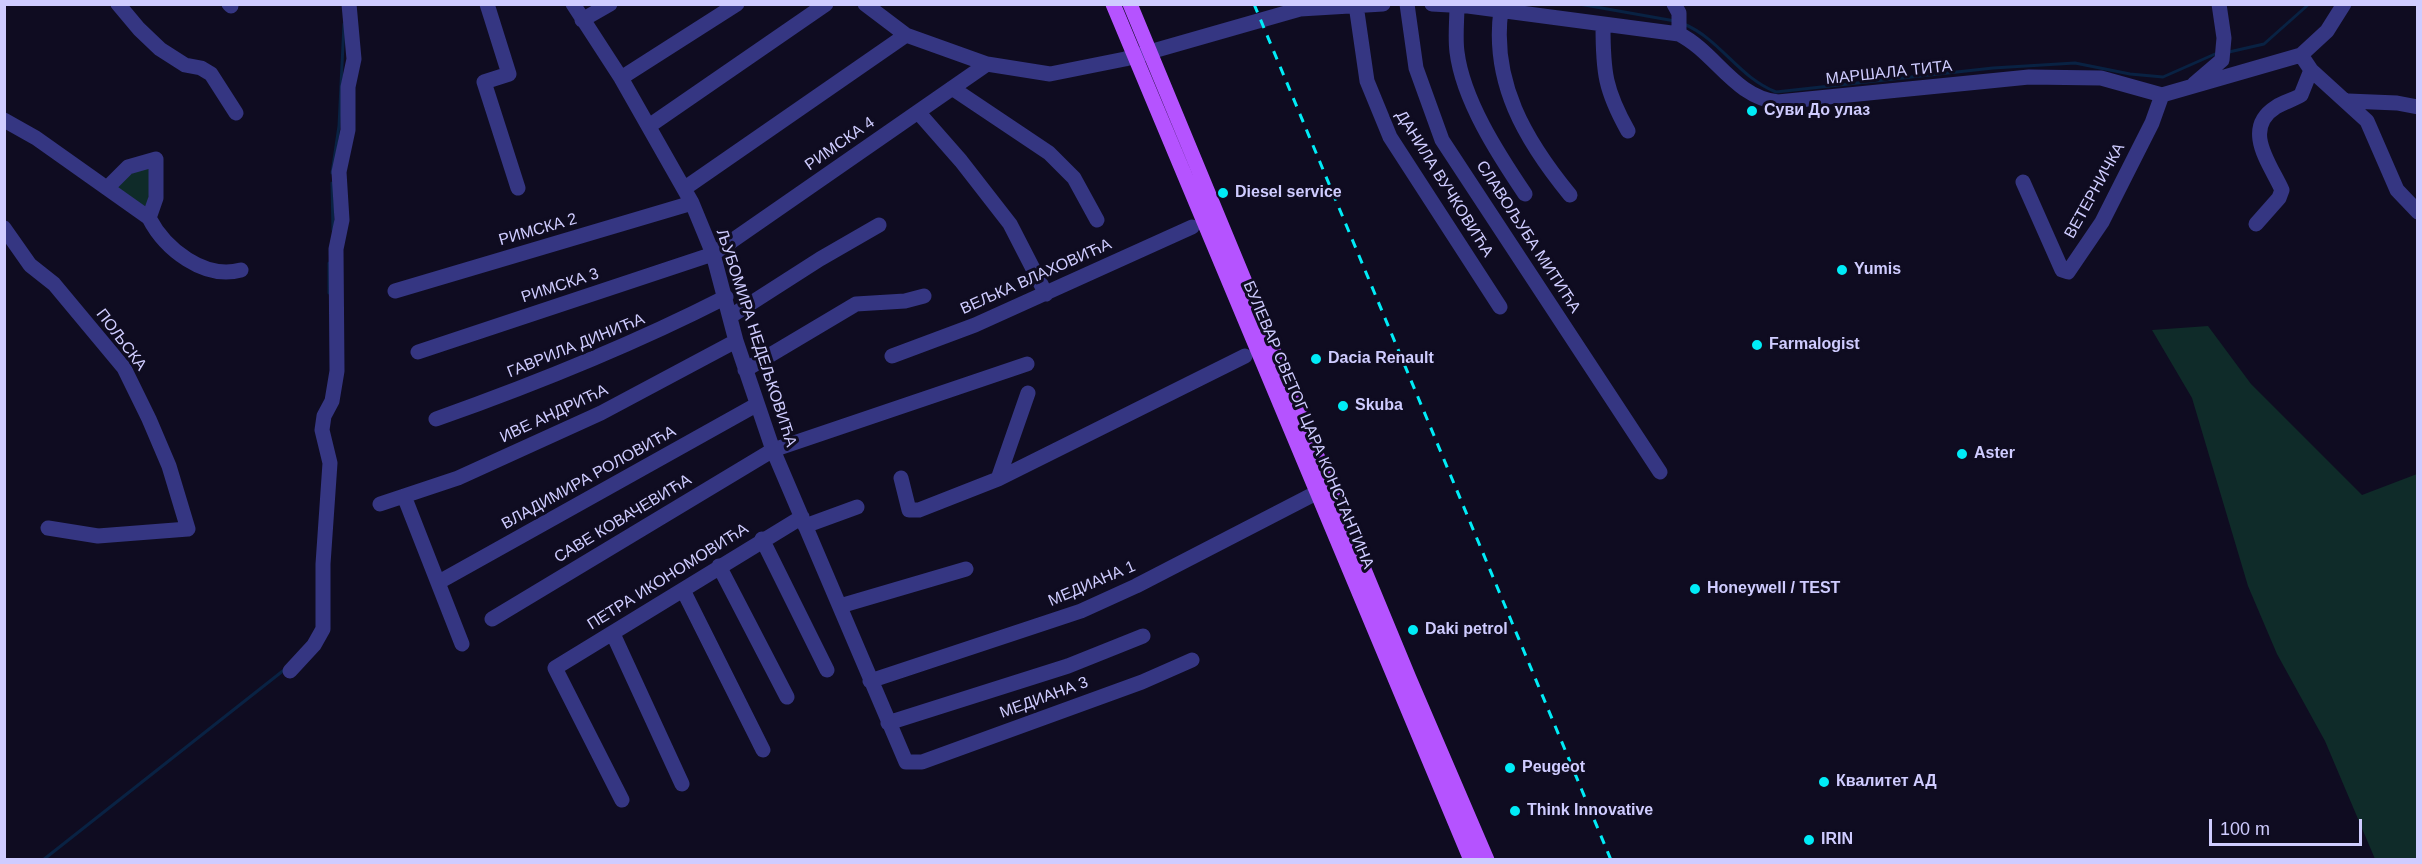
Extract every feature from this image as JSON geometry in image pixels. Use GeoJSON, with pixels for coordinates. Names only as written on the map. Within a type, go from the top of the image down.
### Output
{"type":"FeatureCollection","features":[{"type":"Feature","properties":{"kind":"main road","name":"БУЛЕВАР СВЕТОГ ЦАРА КОНСТАНТИНА"},"geometry":{"type":"LineString","coordinates":[[1113,4],[1142,55],[1487,860]]}},
{"type":"Feature","properties":{"kind":"main road","name":"БУЛЕВАР СВЕТОГ ЦАРА КОНСТАНТИНА"},"geometry":{"type":"LineString","coordinates":[[1130,4],[1142,55],[1316,493],[1471,860]]}},
{"type":"Feature","properties":{"kind":"street"},"geometry":{"type":"LineString","coordinates":[[118,4],[160,49],[184,65],[201,68],[211,74],[236,113]]}},
{"type":"Feature","properties":{"kind":"street"},"geometry":{"type":"LineString","coordinates":[[290,671],[314,645],[323,629],[323,564],[330,463],[322,430],[324,416],[332,401],[337,371],[336,249],[342,220],[339,172],[348,130],[348,87],[354,59],[349,4]]}},
{"type":"Feature","properties":{"kind":"street"},"geometry":{"type":"LineString","coordinates":[[487,4],[510,74],[484,82],[518,188]]}},
{"type":"Feature","properties":{"kind":"street","name":"ЉУБОМИРА НЕДЕЉКОВИЋА"},"geometry":{"type":"LineString","coordinates":[[573,4],[621,78],[685,188],[713,254],[736,341],[773,450],[906,762]]}},
{"type":"Feature","properties":{"kind":"street"},"geometry":{"type":"LineString","coordinates":[[582,20],[610,4]]}},
{"type":"Feature","properties":{"kind":"street"},"geometry":{"type":"LineString","coordinates":[[621,78],[737,4]]}},
{"type":"Feature","properties":{"kind":"street"},"geometry":{"type":"LineString","coordinates":[[649,126],[826,4]]}},
{"type":"Feature","properties":{"kind":"street"},"geometry":{"type":"LineString","coordinates":[[865,4],[906,34],[987,64],[1050,74],[1142,55],[1300,9],[1383,4]]}},
{"type":"Feature","properties":{"kind":"street","name":"СЛАВОЉУБА МИТИЋА"},"geometry":{"type":"LineString","coordinates":[[1407,4],[1416,68],[1442,140],[1660,472]]}},
{"type":"Feature","properties":{"kind":"street","name":"МАРШАЛА ТИТА"},"geometry":{"type":"LineString","coordinates":[[1432,4],[1501,10],[1603,26],[1678,20],[1741,88],[1769,101],[2029,77],[2101,78],[2162,95],[2183,91],[2301,55],[2327,31],[2344,4]]}},
{"type":"Feature","properties":{"kind":"street"},"geometry":{"type":"LineString","coordinates":[[2183,91],[2222,60],[2224,38],[2219,4]]}},
{"type":"Feature","properties":{"kind":"street","name":"ДАНИЛА ВУЧКОВИЋА"},"geometry":{"type":"LineString","coordinates":[[1356,5],[1367,81],[1382,119],[1400,152],[1500,307]]}},
{"type":"Feature","properties":{"kind":"street"},"geometry":{"type":"LineString","coordinates":[[1457,5],[1457,53],[1473,106],[1499,155],[1525,194]]}},
{"type":"Feature","properties":{"kind":"street"},"geometry":{"type":"LineString","coordinates":[[1501,10],[1497,39],[1500,68],[1527,135],[1569,195]]}},
{"type":"Feature","properties":{"kind":"street"},"geometry":{"type":"LineString","coordinates":[[1603,26],[1603,60],[1611,102],[1628,131]]}},
{"type":"Feature","properties":{"kind":"street"},"geometry":{"type":"LineString","coordinates":[[685,188],[906,34]]}},
{"type":"Feature","properties":{"kind":"street"},"geometry":{"type":"LineString","coordinates":[[2301,55],[2310,70],[2348,101],[2367,121],[2397,190],[2418,212]]}},
{"type":"Feature","properties":{"kind":"street","name":"РИМСКА 4"},"geometry":{"type":"LineString","coordinates":[[713,254],[987,64]]}},
{"type":"Feature","properties":{"kind":"street"},"geometry":{"type":"LineString","coordinates":[[2256,224],[2279,198],[2282,190],[2260,149],[2259,133],[2275,107],[2301,95],[2310,70]]}},
{"type":"Feature","properties":{"kind":"street"},"geometry":{"type":"LineString","coordinates":[[952,88],[1049,153],[1074,178],[1097,220]]}},
{"type":"Feature","properties":{"kind":"street","name":"ВЕТЕРНИЧКА"},"geometry":{"type":"LineString","coordinates":[[2023,182],[2062,270],[2068,272],[2102,222],[2152,123],[2162,95]]}},
{"type":"Feature","properties":{"kind":"street"},"geometry":{"type":"LineString","coordinates":[[2348,101],[2397,103],[2418,107]]}},
{"type":"Feature","properties":{"kind":"street"},"geometry":{"type":"LineString","coordinates":[[918,112],[961,161],[1010,224],[1046,294]]}},
{"type":"Feature","properties":{"kind":"street"},"geometry":{"type":"LineString","coordinates":[[4,120],[148,218],[168,243],[193,262],[214,272],[241,270]]}},
{"type":"Feature","properties":{"kind":"street"},"geometry":{"type":"LineString","coordinates":[[107,188],[129,167],[156,159],[156,198],[148,218]]}},
{"type":"Feature","properties":{"kind":"street","name":"РИМСКА 2"},"geometry":{"type":"LineString","coordinates":[[395,291],[692,204]]}},
{"type":"Feature","properties":{"kind":"street"},"geometry":{"type":"LineString","coordinates":[[731,316],[820,259],[879,225]]}},
{"type":"Feature","properties":{"kind":"street","name":"ВЕЉКА ВЛАХОВИЋА"},"geometry":{"type":"LineString","coordinates":[[892,356],[975,325],[1192,227]]}},
{"type":"Feature","properties":{"kind":"street","name":"ПОЉСКА"},"geometry":{"type":"LineString","coordinates":[[4,228],[30,265],[54,284],[124,368],[169,466],[188,529],[98,536],[48,528]]}},
{"type":"Feature","properties":{"kind":"street","name":"РИМСКА 3"},"geometry":{"type":"LineString","coordinates":[[418,352],[713,254]]}},
{"type":"Feature","properties":{"kind":"street"},"geometry":{"type":"LineString","coordinates":[[745,370],[856,304],[905,301],[924,296]]}},
{"type":"Feature","properties":{"kind":"street","name":"ГАВРИЛА ДИНИЋА"},"geometry":{"type":"LineString","coordinates":[[436,419],[596,359],[656,333],[726,297]]}},
{"type":"Feature","properties":{"kind":"street","name":"ИВЕ АНДРИЋА"},"geometry":{"type":"LineString","coordinates":[[380,504],[458,478],[602,413],[736,341]]}},
{"type":"Feature","properties":{"kind":"street"},"geometry":{"type":"LineString","coordinates":[[901,478],[905,504],[912,512],[998,479],[1245,356]]}},
{"type":"Feature","properties":{"kind":"street","name":"САВЕ КОВАЧЕВИЋА"},"geometry":{"type":"LineString","coordinates":[[492,619],[773,450],[1027,364]]}},
{"type":"Feature","properties":{"kind":"street"},"geometry":{"type":"LineString","coordinates":[[998,479],[1028,393]]}},
{"type":"Feature","properties":{"kind":"street","name":"ВЛАДИМИРА РОЛОВИЋА"},"geometry":{"type":"LineString","coordinates":[[439,582],[756,405]]}},
{"type":"Feature","properties":{"kind":"street","name":"МЕДИАНА 1"},"geometry":{"type":"LineString","coordinates":[[870,681],[1081,611],[1136,586],[1316,493]]}},
{"type":"Feature","properties":{"kind":"street"},"geometry":{"type":"LineString","coordinates":[[404,496],[462,644]]}},
{"type":"Feature","properties":{"kind":"street","name":"ПЕТРА ИКОНОМОВИЋА"},"geometry":{"type":"LineString","coordinates":[[622,800],[555,669],[762,539],[804,522],[857,507]]}},
{"type":"Feature","properties":{"kind":"street"},"geometry":{"type":"LineString","coordinates":[[762,539],[827,670]]}},
{"type":"Feature","properties":{"kind":"street"},"geometry":{"type":"LineString","coordinates":[[719,566],[787,697]]}},
{"type":"Feature","properties":{"kind":"street"},"geometry":{"type":"LineString","coordinates":[[840,606],[966,569]]}},
{"type":"Feature","properties":{"kind":"street"},"geometry":{"type":"LineString","coordinates":[[683,590],[763,750]]}},
{"type":"Feature","properties":{"kind":"street"},"geometry":{"type":"LineString","coordinates":[[613,634],[682,784]]}},
{"type":"Feature","properties":{"kind":"street"},"geometry":{"type":"LineString","coordinates":[[888,723],[1068,666],[1143,636]]}},
{"type":"Feature","properties":{"kind":"street","name":"МЕДИАНА 3"},"geometry":{"type":"LineString","coordinates":[[906,762],[922,762],[1142,682],[1192,660]]}},
{"type":"Feature","properties":{"kind":"green space"},"geometry":{"type":"Polygon","coordinates":[[[134,168],[153,168],[147,209],[114,187],[134,168]]]}},
{"type":"Feature","properties":{"kind":"green space"},"geometry":{"type":"Polygon","coordinates":[[[2208,326],[2251,384],[2362,495],[2417,474],[2417,859],[2375,859],[2325,741],[2277,654],[2248,586],[2192,398],[2152,330],[2208,326]]]}},
{"type":"Feature","properties":{"kind":"waterway"},"geometry":{"type":"LineString","coordinates":[[1579,4],[1675,21]]}},
{"type":"Feature","properties":{"kind":"waterway"},"geometry":{"type":"LineString","coordinates":[[2229,52],[2264,44],[2309,4]]}},
{"type":"Feature","properties":{"kind":"waterway"},"geometry":{"type":"LineString","coordinates":[[332,173],[339,126],[344,24]]}},
{"type":"Feature","properties":{"kind":"waterway"},"geometry":{"type":"LineString","coordinates":[[1684,24],[1709,39],[1751,77],[1776,92],[1993,68],[2075,63],[2130,74],[2163,77],[2215,54]]}},
{"type":"Feature","properties":{"kind":"waterway"},"geometry":{"type":"LineString","coordinates":[[332,183],[333,230]]}},
{"type":"Feature","properties":{"kind":"waterway"},"geometry":{"type":"LineString","coordinates":[[329,263],[329,293]]}},
{"type":"Feature","properties":{"kind":"waterway"},"geometry":{"type":"LineString","coordinates":[[43,860],[284,670]]}},
{"type":"Feature","properties":{"kind":"railway"},"geometry":{"type":"LineString","coordinates":[[1254,4],[1611,860]]}},
{"type":"Feature","properties":{"kind":"place","name":"Суви До улаз"},"geometry":{"type":"Point","coordinates":[1752,111]}},
{"type":"Feature","properties":{"kind":"place","name":"Diesel service"},"geometry":{"type":"Point","coordinates":[1223,193]}},
{"type":"Feature","properties":{"kind":"place","name":"Yumis"},"geometry":{"type":"Point","coordinates":[1842,270]}},
{"type":"Feature","properties":{"kind":"place","name":"Farmalogist"},"geometry":{"type":"Point","coordinates":[1757,345]}},
{"type":"Feature","properties":{"kind":"place","name":"Dacia Renault"},"geometry":{"type":"Point","coordinates":[1316,359]}},
{"type":"Feature","properties":{"kind":"place","name":"Skuba"},"geometry":{"type":"Point","coordinates":[1343,406]}},
{"type":"Feature","properties":{"kind":"place","name":"Aster"},"geometry":{"type":"Point","coordinates":[1962,454]}},
{"type":"Feature","properties":{"kind":"place","name":"Honeywell / TEST"},"geometry":{"type":"Point","coordinates":[1695,589]}},
{"type":"Feature","properties":{"kind":"place","name":"Daki petrol"},"geometry":{"type":"Point","coordinates":[1413,630]}},
{"type":"Feature","properties":{"kind":"place","name":"Peugeot"},"geometry":{"type":"Point","coordinates":[1510,768]}},
{"type":"Feature","properties":{"kind":"place","name":"Квалитет АД"},"geometry":{"type":"Point","coordinates":[1824,782]}},
{"type":"Feature","properties":{"kind":"place","name":"Think Innovative"},"geometry":{"type":"Point","coordinates":[1515,811]}},
{"type":"Feature","properties":{"kind":"place","name":"IRIN"},"geometry":{"type":"Point","coordinates":[1809,840]}}]}
